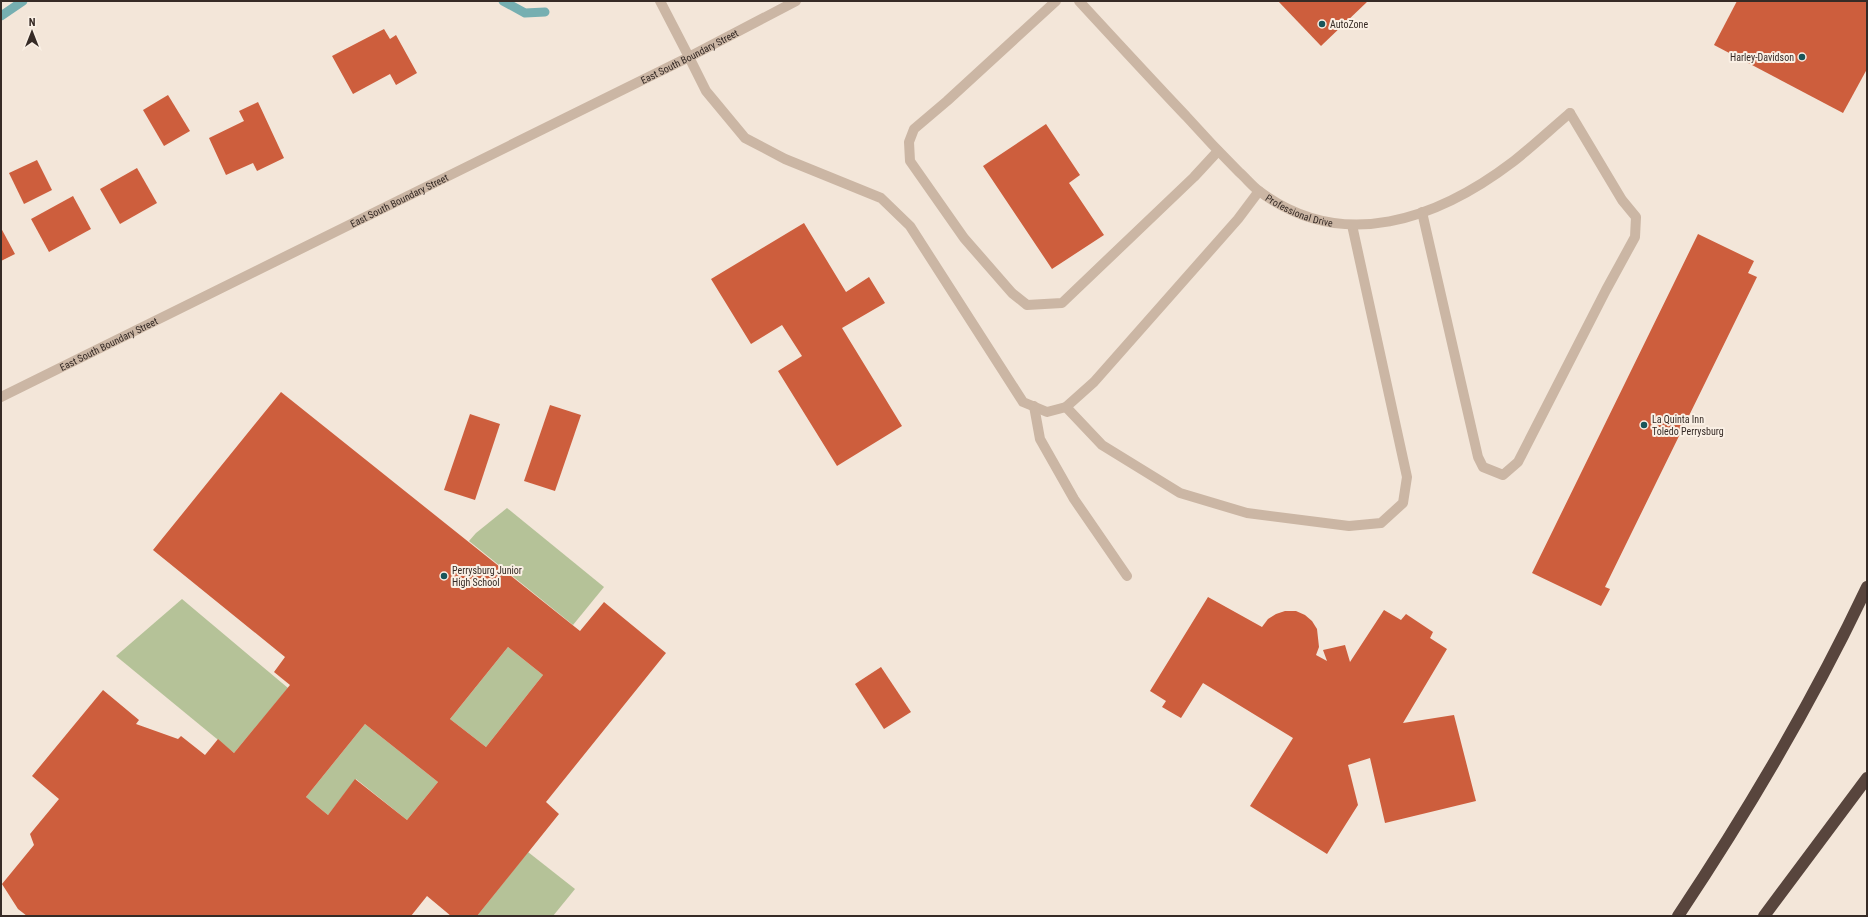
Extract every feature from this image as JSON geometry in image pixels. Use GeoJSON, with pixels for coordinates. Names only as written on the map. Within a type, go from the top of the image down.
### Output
{"type":"FeatureCollection","features":[{"type":"Feature","properties":{"kind":"highway"},"geometry":{"type":"LineString","coordinates":[[1678,916],[1780,752],[1844,636],[1867,587]]}},
{"type":"Feature","properties":{"kind":"highway"},"geometry":{"type":"LineString","coordinates":[[1764,916],[1867,778]]}},
{"type":"Feature","properties":{"kind":"street"},"geometry":{"type":"LineString","coordinates":[[660,1],[706,91],[745,138],[785,159],[881,198],[910,226],[1023,402],[1047,412],[1066,407],[1099,377],[1238,219],[1259,191]]}},
{"type":"Feature","properties":{"kind":"street","name":"East South Boundary Street"},"geometry":{"type":"LineString","coordinates":[[1,397],[689,57],[796,1]]}},
{"type":"Feature","properties":{"kind":"street"},"geometry":{"type":"LineString","coordinates":[[1056,1],[953,96],[914,129],[909,142],[910,161],[964,238],[1012,293],[1027,305],[1062,303],[1194,177],[1218,151]]}},
{"type":"Feature","properties":{"kind":"street","name":"Professional Drive"},"geometry":{"type":"LineString","coordinates":[[1079,1],[1218,151],[1259,191],[1287,208],[1309,218],[1336,224],[1368,226],[1391,222],[1422,212],[1435,208],[1473,188],[1514,161],[1570,113],[1622,200],[1636,217],[1635,237],[1606,290],[1518,462],[1503,475],[1483,467],[1478,457],[1422,212]]}},
{"type":"Feature","properties":{"kind":"street"},"geometry":{"type":"LineString","coordinates":[[1066,407],[1102,445],[1180,493],[1247,513],[1349,526],[1381,523],[1403,503],[1407,477],[1352,225]]}},
{"type":"Feature","properties":{"kind":"street"},"geometry":{"type":"LineString","coordinates":[[1034,406],[1040,439],[1074,499],[1127,576]]}},
{"type":"Feature","properties":{"kind":"green space"},"geometry":{"type":"Polygon","coordinates":[[[507,508],[604,587],[573,625],[469,541],[476,533],[507,508]]]}},
{"type":"Feature","properties":{"kind":"green space"},"geometry":{"type":"Polygon","coordinates":[[[182,599],[288,688],[234,753],[116,656],[182,599]]]}},
{"type":"Feature","properties":{"kind":"green space"},"geometry":{"type":"Polygon","coordinates":[[[508,647],[543,675],[486,747],[450,719],[508,647]]]}},
{"type":"Feature","properties":{"kind":"green space"},"geometry":{"type":"Polygon","coordinates":[[[365,724],[438,782],[407,820],[356,779],[328,815],[306,797],[365,724]]]}},
{"type":"Feature","properties":{"kind":"green space"},"geometry":{"type":"Polygon","coordinates":[[[528,852],[575,889],[553,916],[477,916],[528,852]]]}},
{"type":"Feature","properties":{"kind":"building","name":"AutoZone"},"geometry":{"type":"Polygon","coordinates":[[[1278,1],[1368,1],[1321,46],[1278,1]]]}},
{"type":"Feature","properties":{"kind":"building","name":"Harley-Davidson"},"geometry":{"type":"Polygon","coordinates":[[[1737,1],[1867,1],[1867,69],[1843,113],[1714,45],[1737,1]]]}},
{"type":"Feature","properties":{"kind":"building"},"geometry":{"type":"Polygon","coordinates":[[[384,29],[390,39],[396,35],[417,73],[396,85],[390,74],[353,94],[332,56],[384,29]]]}},
{"type":"Feature","properties":{"kind":"building"},"geometry":{"type":"Polygon","coordinates":[[[168,95],[190,131],[164,146],[143,110],[168,95]]]}},
{"type":"Feature","properties":{"kind":"building"},"geometry":{"type":"Polygon","coordinates":[[[258,102],[284,158],[257,171],[253,163],[226,175],[209,138],[244,121],[239,111],[258,102]]]}},
{"type":"Feature","properties":{"kind":"building"},"geometry":{"type":"Polygon","coordinates":[[[1046,124],[1080,175],[1069,183],[1104,235],[1052,269],[983,166],[1046,124]]]}},
{"type":"Feature","properties":{"kind":"building"},"geometry":{"type":"Polygon","coordinates":[[[37,160],[52,190],[24,204],[9,173],[37,160]]]}},
{"type":"Feature","properties":{"kind":"building"},"geometry":{"type":"Polygon","coordinates":[[[137,168],[157,203],[120,224],[100,189],[137,168]]]}},
{"type":"Feature","properties":{"kind":"building"},"geometry":{"type":"Polygon","coordinates":[[[73,196],[91,229],[49,252],[31,219],[73,196]]]}},
{"type":"Feature","properties":{"kind":"building"},"geometry":{"type":"Polygon","coordinates":[[[804,223],[846,292],[869,277],[885,303],[842,328],[902,426],[837,466],[778,371],[802,356],[782,325],[751,344],[711,279],[804,223]]]}},
{"type":"Feature","properties":{"kind":"building"},"geometry":{"type":"Polygon","coordinates":[[[1,228],[15,254],[1,261],[1,228]]]}},
{"type":"Feature","properties":{"kind":"building","name":"La Quinta Inn Toledo Perrysburg"},"geometry":{"type":"Polygon","coordinates":[[[1698,234],[1754,261],[1748,273],[1757,277],[1605,587],[1610,589],[1601,606],[1532,573],[1698,234]]]}},
{"type":"Feature","properties":{"kind":"building","name":"Perrysburg Junior High School"},"geometry":{"type":"Polygon","coordinates":[[[281,392],[580,631],[604,602],[666,653],[546,802],[559,814],[477,916],[451,916],[427,896],[411,916],[27,916],[18,909],[2,884],[34,845],[30,834],[59,799],[32,776],[103,690],[139,720],[136,724],[178,739],[181,736],[205,755],[218,739],[234,753],[290,685],[274,672],[285,657],[153,550],[281,392]],[[508,647],[450,719],[486,747],[543,675],[508,647]],[[365,724],[306,797],[328,815],[355,779],[407,820],[438,782],[365,724]]]}},
{"type":"Feature","properties":{"kind":"building"},"geometry":{"type":"Polygon","coordinates":[[[550,405],[581,415],[555,491],[524,481],[550,405]]]}},
{"type":"Feature","properties":{"kind":"building"},"geometry":{"type":"Polygon","coordinates":[[[470,414],[500,424],[475,500],[444,490],[470,414]]]}},
{"type":"Feature","properties":{"kind":"building"},"geometry":{"type":"Polygon","coordinates":[[[1208,597],[1262,627],[1268,619],[1285,611],[1296,611],[1305,615],[1312,621],[1317,629],[1319,647],[1316,655],[1327,661],[1323,650],[1345,645],[1350,662],[1384,610],[1401,620],[1406,614],[1433,632],[1430,638],[1447,649],[1403,723],[1454,715],[1476,801],[1385,823],[1370,758],[1348,765],[1358,805],[1327,854],[1250,806],[1293,738],[1203,683],[1181,718],[1162,707],[1166,701],[1150,691],[1208,597]]]}},
{"type":"Feature","properties":{"kind":"building"},"geometry":{"type":"Polygon","coordinates":[[[881,667],[911,712],[884,729],[855,684],[881,667]]]}},
{"type":"Feature","properties":{"kind":"waterway"},"geometry":{"type":"LineString","coordinates":[[1,16],[23,1]]}},
{"type":"Feature","properties":{"kind":"waterway"},"geometry":{"type":"LineString","coordinates":[[503,1],[525,13],[545,12]]}},
{"type":"Feature","properties":{"kind":"place","name":"AutoZone"},"geometry":{"type":"Point","coordinates":[1322,24]}},
{"type":"Feature","properties":{"kind":"place","name":"Harley-Davidson"},"geometry":{"type":"Point","coordinates":[1802,57]}},
{"type":"Feature","properties":{"kind":"place","name":"La Quinta Inn Toledo Perrysburg"},"geometry":{"type":"Point","coordinates":[1644,425]}},
{"type":"Feature","properties":{"kind":"place","name":"Perrysburg Junior High School"},"geometry":{"type":"Point","coordinates":[444,576]}}]}
